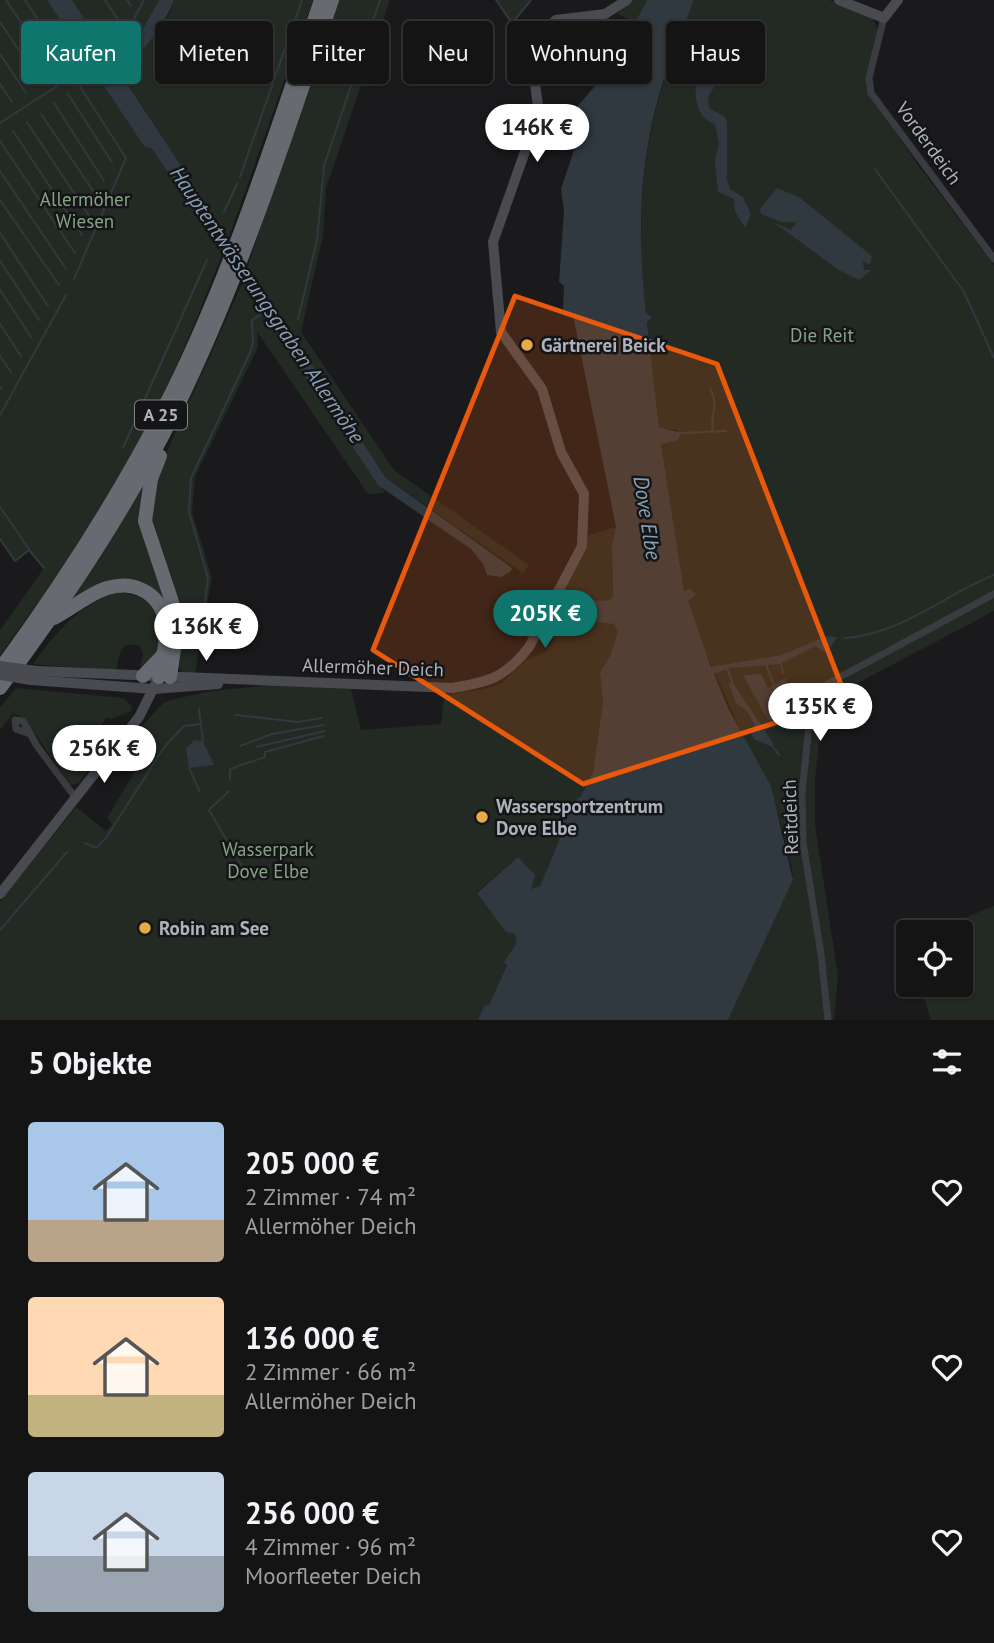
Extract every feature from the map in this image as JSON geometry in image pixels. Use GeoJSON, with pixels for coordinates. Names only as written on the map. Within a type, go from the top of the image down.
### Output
{"type":"FeatureCollection","features":[{"type":"Feature","properties":{"kind":"highway","name":"A 25"},"geometry":{"type":"LineString","coordinates":[[242,241],[321,0]]}},
{"type":"Feature","properties":{"kind":"highway","name":"A 25"},"geometry":{"type":"LineString","coordinates":[[0,688],[50,621],[113,523],[175,412],[332,0]]}},
{"type":"Feature","properties":{"kind":"highway","name":"A 25"},"geometry":{"type":"LineString","coordinates":[[0,668],[75,564],[135,463],[225,284]]}},
{"type":"Feature","properties":{"kind":"highway"},"geometry":{"type":"LineString","coordinates":[[162,683],[177,628],[173,603],[145,521],[150,479],[175,412]]}},
{"type":"Feature","properties":{"kind":"highway"},"geometry":{"type":"LineString","coordinates":[[50,621],[108,588],[135,587],[151,595],[162,610],[166,625],[162,683]]}},
{"type":"Feature","properties":{"kind":"highway"},"geometry":{"type":"LineString","coordinates":[[143,676],[165,652]]}},
{"type":"Feature","properties":{"kind":"street","name":"Allermöher Deich"},"geometry":{"type":"LineString","coordinates":[[162,683],[242,681],[452,688],[486,682],[503,674],[528,648],[582,546],[584,494],[561,452],[542,390],[501,332],[493,242],[539,112],[532,64],[541,33],[556,20],[605,14],[627,0]]}},
{"type":"Feature","properties":{"kind":"street"},"geometry":{"type":"LineString","coordinates":[[839,0],[884,18]]}},
{"type":"Feature","properties":{"kind":"street","name":"Vorderdeich"},"geometry":{"type":"LineString","coordinates":[[898,0],[884,18],[869,78],[871,93],[994,259]]}},
{"type":"Feature","properties":{"kind":"street","name":"Reitdeich"},"geometry":{"type":"LineString","coordinates":[[828,1020],[821,954],[803,842],[802,793],[812,697],[818,689],[994,594]]}},
{"type":"Feature","properties":{"kind":"street"},"geometry":{"type":"LineString","coordinates":[[0,668],[130,688],[162,683]]}},
{"type":"Feature","properties":{"kind":"street"},"geometry":{"type":"LineString","coordinates":[[0,676],[143,676],[162,683]]}},
{"type":"Feature","properties":{"kind":"street"},"geometry":{"type":"LineString","coordinates":[[0,894],[139,717],[154,704],[162,683]]}},
{"type":"Feature","properties":{"kind":"street"},"geometry":{"type":"LineString","coordinates":[[130,688],[139,702],[139,717]]}},
{"type":"Feature","properties":{"kind":"street"},"geometry":{"type":"LineString","coordinates":[[30,734],[75,797]]}},
{"type":"Feature","properties":{"kind":"highlighted area"},"geometry":{"type":"Polygon","coordinates":[[[515,296],[717,364],[847,700],[583,784],[373,650],[515,296]]]}},
{"type":"Feature","properties":{"kind":"green space","name":"Allermöher Wiesen"},"geometry":{"type":"Polygon","coordinates":[[[0,0],[159,0],[141,32],[141,21],[21,21],[21,84],[124,84],[144,145],[152,149],[222,254],[166,387],[117,484],[75,551],[0,655],[0,630],[44,568],[29,550],[15,561],[0,539],[0,0]]]}},
{"type":"Feature","properties":{"kind":"green space","name":"Allermöher Wiesen"},"geometry":{"type":"Polygon","coordinates":[[[174,0],[313,0],[306,21],[287,21],[287,73],[228,240],[128,84],[141,84],[141,53],[155,33],[155,84],[273,84],[273,21],[165,21],[174,0]]]}},
{"type":"Feature","properties":{"kind":"green space"},"geometry":{"type":"Polygon","coordinates":[[[339,0],[390,0],[383,21],[332,21],[339,0]]]}},
{"type":"Feature","properties":{"kind":"green space"},"geometry":{"type":"Polygon","coordinates":[[[496,0],[531,0],[514,21],[509,21],[496,0]]]}},
{"type":"Feature","properties":{"kind":"green space"},"geometry":{"type":"Polygon","coordinates":[[[631,0],[647,0],[636,21],[617,14],[631,0]]]}},
{"type":"Feature","properties":{"kind":"green space","name":"Die Reit"},"geometry":{"type":"Polygon","coordinates":[[[694,0],[829,0],[871,16],[878,29],[869,94],[918,165],[994,265],[994,611],[835,695],[822,714],[815,779],[815,825],[838,976],[834,1020],[728,1020],[793,880],[792,869],[779,816],[696,631],[684,592],[661,444],[678,430],[659,428],[647,323],[651,321],[646,314],[642,270],[641,229],[647,153],[666,74],[666,84],[765,84],[765,21],[686,21],[694,0]]]}},
{"type":"Feature","properties":{"kind":"green space"},"geometry":{"type":"Polygon","coordinates":[[[310,84],[361,84],[326,188],[323,236],[301,332],[394,470],[529,565],[523,573],[386,478],[247,268],[310,84]]]}},
{"type":"Feature","properties":{"kind":"green space"},"geometry":{"type":"Polygon","coordinates":[[[242,284],[385,493],[368,494],[258,333],[257,349],[195,477],[192,512],[212,578],[195,673],[182,672],[177,665],[149,529],[149,509],[163,460],[242,284]]]}},
{"type":"Feature","properties":{"kind":"green space"},"geometry":{"type":"Polygon","coordinates":[[[142,486],[172,632],[140,585],[68,607],[142,486]]]}},
{"type":"Feature","properties":{"kind":"green space","name":"Wasserpark Dove Elbe"},"geometry":{"type":"Polygon","coordinates":[[[616,527],[612,545],[613,596],[609,601],[560,604],[558,609],[614,624],[618,630],[610,656],[600,672],[603,703],[593,772],[581,796],[564,809],[560,838],[540,886],[531,889],[518,857],[477,892],[508,931],[515,934],[516,944],[505,962],[507,964],[489,1006],[484,1006],[478,1020],[0,1020],[0,901],[76,807],[106,831],[112,824],[107,818],[137,768],[117,754],[163,703],[211,691],[272,685],[351,689],[361,730],[441,724],[444,695],[485,689],[502,683],[526,660],[546,651],[554,639],[545,634],[548,630],[545,628],[589,535],[616,527]]]}},
{"type":"Feature","properties":{"kind":"green space"},"geometry":{"type":"Polygon","coordinates":[[[115,591],[145,600],[158,613],[160,634],[156,664],[139,672],[143,653],[139,646],[133,644],[124,647],[116,671],[33,664],[50,641],[79,613],[115,591]]]}},
{"type":"Feature","properties":{"kind":"green space"},"geometry":{"type":"Polygon","coordinates":[[[16,688],[123,698],[132,706],[131,711],[112,719],[106,718],[96,733],[108,738],[110,744],[79,783],[71,785],[24,718],[13,713],[0,730],[0,708],[16,688]]]}},
{"type":"Feature","properties":{"kind":"green space"},"geometry":{"type":"Polygon","coordinates":[[[994,906],[994,1020],[931,1020],[924,997],[973,997],[973,920],[959,920],[994,906]]]}},
{"type":"Feature","properties":{"kind":"water"},"geometry":{"type":"Polygon","coordinates":[[[47,0],[72,0],[86,21],[61,21],[47,0]]]}},
{"type":"Feature","properties":{"kind":"water"},"geometry":{"type":"Polygon","coordinates":[[[159,0],[174,0],[163,21],[155,21],[155,33],[141,52],[141,32],[159,0]]]}},
{"type":"Feature","properties":{"kind":"water","name":"Dove Elbe"},"geometry":{"type":"Polygon","coordinates":[[[647,0],[694,0],[686,21],[666,21],[666,73],[649,138],[644,172],[641,240],[646,313],[652,317],[647,323],[659,427],[681,433],[678,440],[661,444],[684,591],[690,589],[696,594],[688,601],[711,667],[782,655],[827,636],[837,637],[830,648],[822,651],[815,646],[780,664],[729,668],[714,674],[728,708],[771,786],[793,880],[728,1020],[478,1020],[484,1006],[489,1005],[507,965],[504,962],[516,944],[515,934],[506,932],[477,893],[518,857],[535,875],[531,889],[540,886],[560,838],[564,809],[581,796],[593,772],[603,703],[600,672],[610,656],[618,631],[614,624],[571,619],[566,612],[567,604],[575,599],[608,601],[613,596],[612,545],[616,527],[573,315],[563,310],[564,286],[559,282],[564,212],[561,189],[573,153],[577,107],[597,84],[652,84],[652,21],[636,21],[647,0]]]}},
{"type":"Feature","properties":{"kind":"water","name":"Hauptentwässerungsgraben Allermöhe"},"geometry":{"type":"Polygon","coordinates":[[[103,84],[127,84],[386,478],[512,568],[510,572],[501,577],[487,575],[483,564],[471,549],[379,486],[152,149],[144,146],[103,84]]]}},
{"type":"Feature","properties":{"kind":"water"},"geometry":{"type":"Polygon","coordinates":[[[696,84],[714,84],[708,97],[709,108],[724,116],[727,121],[727,179],[730,189],[743,197],[751,214],[745,228],[735,211],[734,199],[718,192],[715,161],[719,143],[715,124],[701,114],[696,84]]]}},
{"type":"Feature","properties":{"kind":"water"},"geometry":{"type":"Polygon","coordinates":[[[777,188],[799,197],[872,256],[870,265],[863,261],[864,270],[872,270],[859,280],[839,270],[773,222],[791,230],[799,219],[796,222],[782,222],[761,214],[760,209],[777,188]]]}},
{"type":"Feature","properties":{"kind":"water"},"geometry":{"type":"Polygon","coordinates":[[[761,674],[768,688],[786,678],[782,718],[770,721],[767,719],[744,677],[761,674]]]}},
{"type":"Feature","properties":{"kind":"water"},"geometry":{"type":"Polygon","coordinates":[[[732,682],[774,748],[754,739],[749,731],[755,725],[747,711],[736,703],[729,685],[732,682]]]}},
{"type":"Feature","properties":{"kind":"water"},"geometry":{"type":"Polygon","coordinates":[[[194,740],[203,741],[214,765],[189,768],[186,749],[194,740]]]}},
{"type":"Feature","properties":{"kind":"waterway"},"geometry":{"type":"LineString","coordinates":[[6,0],[21,23]]}},
{"type":"Feature","properties":{"kind":"waterway"},"geometry":{"type":"LineString","coordinates":[[25,0],[39,21]]}},
{"type":"Feature","properties":{"kind":"waterway"},"geometry":{"type":"LineString","coordinates":[[105,0],[119,21]]}},
{"type":"Feature","properties":{"kind":"waterway"},"geometry":{"type":"LineString","coordinates":[[127,0],[131,6]]}},
{"type":"Feature","properties":{"kind":"waterway"},"geometry":{"type":"LineString","coordinates":[[133,21],[144,0]]}},
{"type":"Feature","properties":{"kind":"waterway"},"geometry":{"type":"LineString","coordinates":[[240,177],[302,0]]}},
{"type":"Feature","properties":{"kind":"waterway","name":"Hauptentwässerungsgraben Allermöhe"},"geometry":{"type":"LineString","coordinates":[[298,319],[317,240],[324,166],[380,0]]}},
{"type":"Feature","properties":{"kind":"waterway"},"geometry":{"type":"LineString","coordinates":[[496,0],[512,23],[531,0]]}},
{"type":"Feature","properties":{"kind":"waterway"},"geometry":{"type":"LineString","coordinates":[[0,22],[21,53]]}},
{"type":"Feature","properties":{"kind":"waterway"},"geometry":{"type":"LineString","coordinates":[[0,54],[26,93]]}},
{"type":"Feature","properties":{"kind":"waterway"},"geometry":{"type":"LineString","coordinates":[[0,84],[12,102]]}},
{"type":"Feature","properties":{"kind":"waterway"},"geometry":{"type":"LineString","coordinates":[[0,123],[60,84]]}},
{"type":"Feature","properties":{"kind":"waterway"},"geometry":{"type":"LineString","coordinates":[[74,279],[126,158],[79,85]]}},
{"type":"Feature","properties":{"kind":"waterway"},"geometry":{"type":"LineString","coordinates":[[68,94],[112,162]]}},
{"type":"Feature","properties":{"kind":"waterway"},"geometry":{"type":"LineString","coordinates":[[54,103],[104,181]]}},
{"type":"Feature","properties":{"kind":"waterway"},"geometry":{"type":"LineString","coordinates":[[41,114],[98,198]]}},
{"type":"Feature","properties":{"kind":"waterway"},"geometry":{"type":"LineString","coordinates":[[27,122],[90,217]]}},
{"type":"Feature","properties":{"kind":"waterway"},"geometry":{"type":"LineString","coordinates":[[13,131],[82,235]]}},
{"type":"Feature","properties":{"kind":"waterway"},"geometry":{"type":"LineString","coordinates":[[0,141],[75,253]]}},
{"type":"Feature","properties":{"kind":"waterway"},"geometry":{"type":"LineString","coordinates":[[875,169],[964,292],[994,358]]}},
{"type":"Feature","properties":{"kind":"waterway"},"geometry":{"type":"LineString","coordinates":[[0,171],[66,269]]}},
{"type":"Feature","properties":{"kind":"waterway","name":"Hauptentwässerungsgraben Allermöhe"},"geometry":{"type":"LineString","coordinates":[[224,212],[237,184]]}},
{"type":"Feature","properties":{"kind":"waterway"},"geometry":{"type":"LineString","coordinates":[[0,200],[59,285]]}},
{"type":"Feature","properties":{"kind":"waterway"},"geometry":{"type":"LineString","coordinates":[[0,233],[48,306]]}},
{"type":"Feature","properties":{"kind":"waterway"},"geometry":{"type":"LineString","coordinates":[[123,448],[207,260]]}},
{"type":"Feature","properties":{"kind":"waterway"},"geometry":{"type":"LineString","coordinates":[[0,261],[39,320]]}},
{"type":"Feature","properties":{"kind":"waterway"},"geometry":{"type":"LineString","coordinates":[[0,290],[31,337]]}},
{"type":"Feature","properties":{"kind":"waterway"},"geometry":{"type":"LineString","coordinates":[[0,415],[66,295]]}},
{"type":"Feature","properties":{"kind":"waterway","name":"Hauptentwässerungsgraben Allermöhe"},"geometry":{"type":"LineString","coordinates":[[203,617],[208,578],[189,512],[191,478],[249,355],[253,343],[252,320],[261,314]]}},
{"type":"Feature","properties":{"kind":"waterway"},"geometry":{"type":"LineString","coordinates":[[0,324],[21,356]]}},
{"type":"Feature","properties":{"kind":"waterway"},"geometry":{"type":"LineString","coordinates":[[0,356],[11,372]]}},
{"type":"Feature","properties":{"kind":"waterway"},"geometry":{"type":"LineString","coordinates":[[710,388],[714,401],[713,432]]}},
{"type":"Feature","properties":{"kind":"waterway"},"geometry":{"type":"LineString","coordinates":[[681,433],[726,431]]}},
{"type":"Feature","properties":{"kind":"waterway"},"geometry":{"type":"LineString","coordinates":[[0,507],[29,549]]}},
{"type":"Feature","properties":{"kind":"waterway"},"geometry":{"type":"LineString","coordinates":[[0,539],[15,561],[29,550],[44,568]]}},
{"type":"Feature","properties":{"kind":"waterway"},"geometry":{"type":"LineString","coordinates":[[844,638],[884,630],[994,575]]}},
{"type":"Feature","properties":{"kind":"waterway"},"geometry":{"type":"LineString","coordinates":[[766,664],[774,686]]}},
{"type":"Feature","properties":{"kind":"waterway"},"geometry":{"type":"LineString","coordinates":[[781,664],[783,673]]}},
{"type":"Feature","properties":{"kind":"waterway"},"geometry":{"type":"LineString","coordinates":[[727,667],[732,682]]}},
{"type":"Feature","properties":{"kind":"waterway"},"geometry":{"type":"LineString","coordinates":[[199,709],[203,741]]}},
{"type":"Feature","properties":{"kind":"waterway"},"geometry":{"type":"LineString","coordinates":[[236,715],[298,722],[322,718]]}},
{"type":"Feature","properties":{"kind":"waterway"},"geometry":{"type":"LineString","coordinates":[[85,843],[96,848],[106,838],[165,746],[184,726],[201,724]]}},
{"type":"Feature","properties":{"kind":"waterway"},"geometry":{"type":"LineString","coordinates":[[240,746],[272,734],[324,725]]}},
{"type":"Feature","properties":{"kind":"waterway"},"geometry":{"type":"LineString","coordinates":[[256,747],[325,731]]}},
{"type":"Feature","properties":{"kind":"waterway"},"geometry":{"type":"LineString","coordinates":[[230,780],[230,769],[265,757],[265,752],[324,736]]}},
{"type":"Feature","properties":{"kind":"waterway"},"geometry":{"type":"LineString","coordinates":[[774,748],[779,755]]}},
{"type":"Feature","properties":{"kind":"waterway"},"geometry":{"type":"LineString","coordinates":[[189,768],[200,792]]}},
{"type":"Feature","properties":{"kind":"waterway"},"geometry":{"type":"LineString","coordinates":[[229,791],[209,810],[247,875]]}},
{"type":"Feature","properties":{"kind":"waterway"},"geometry":{"type":"LineString","coordinates":[[0,930],[67,852]]}},
{"type":"Feature","properties":{"kind":"place","name":"Gärtnerei Beick"},"geometry":{"type":"Point","coordinates":[527,345]}},
{"type":"Feature","properties":{"kind":"place","name":"Wassersportzentrum Dove Elbe"},"geometry":{"type":"Point","coordinates":[482,817]}},
{"type":"Feature","properties":{"kind":"place","name":"Robin am See"},"geometry":{"type":"Point","coordinates":[145,928]}}]}
